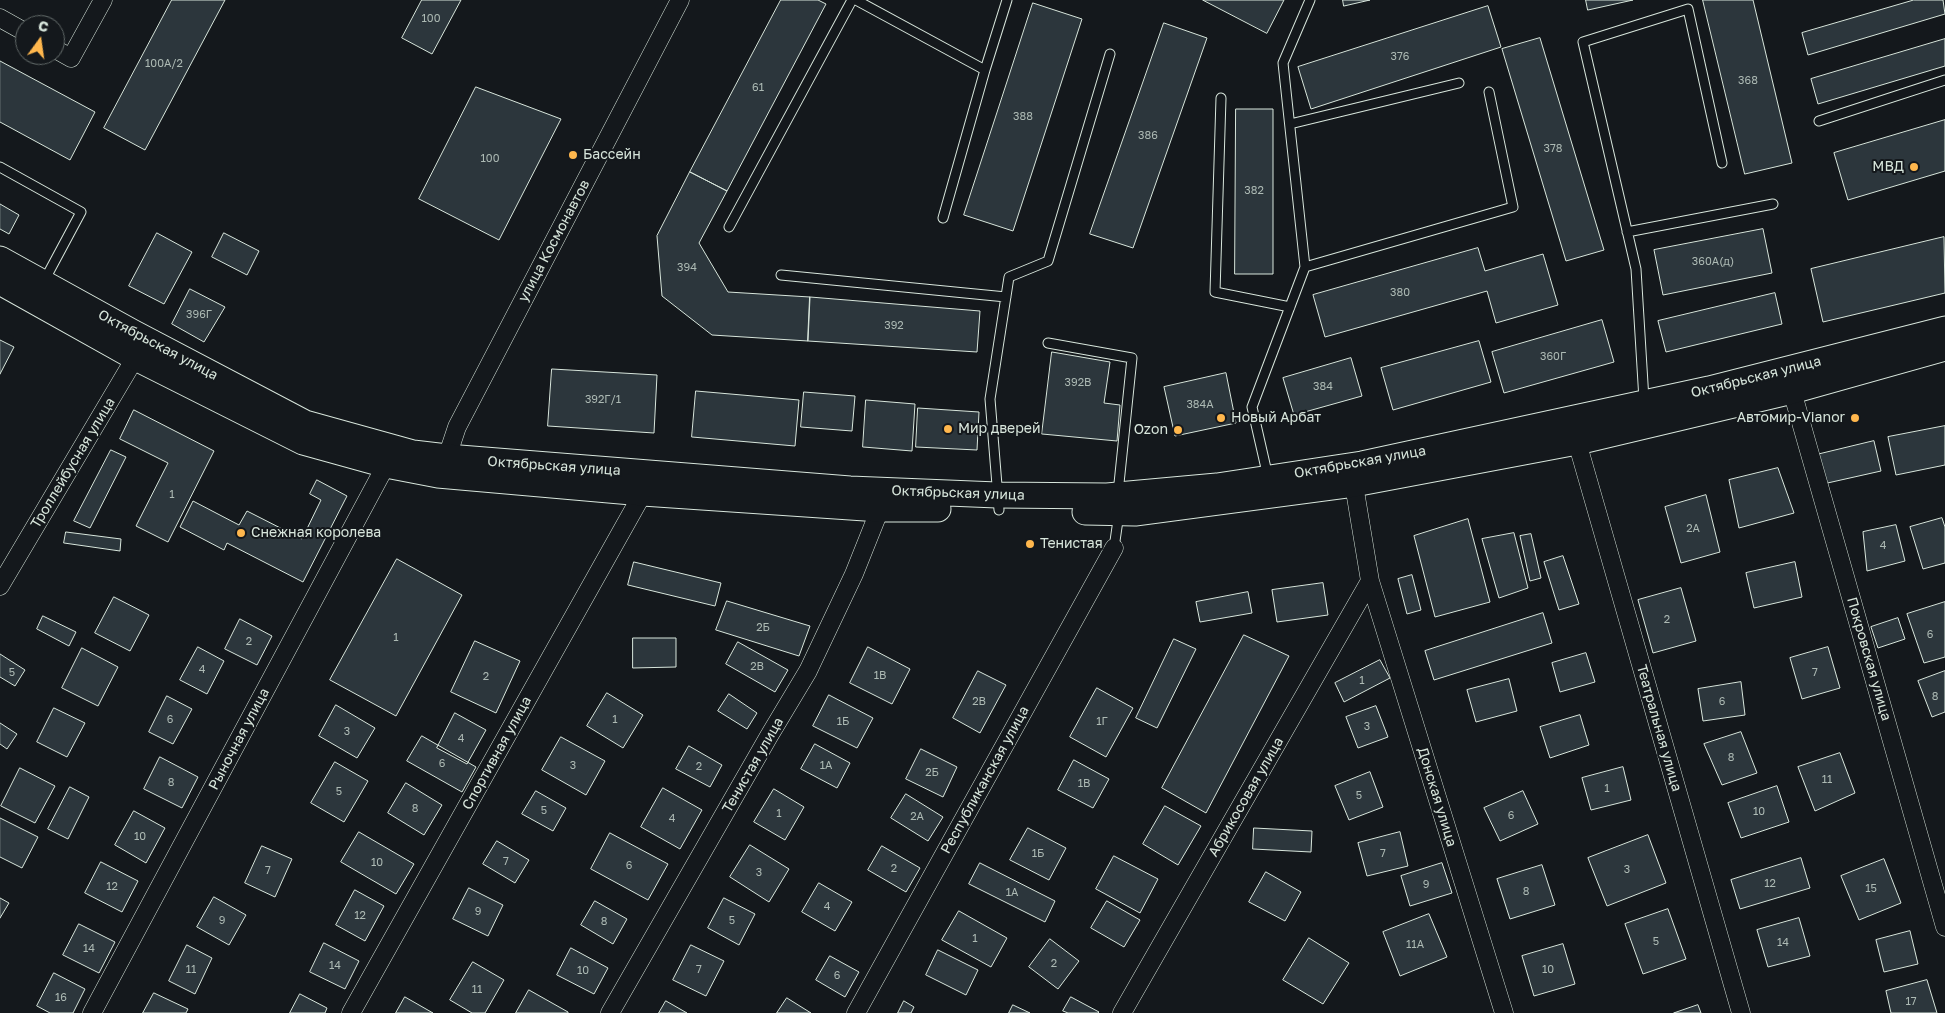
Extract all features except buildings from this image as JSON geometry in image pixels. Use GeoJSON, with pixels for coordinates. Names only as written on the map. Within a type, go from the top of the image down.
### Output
{"type":"FeatureCollection","features":[{"type":"Feature","properties":{"kind":"main road","name":"Октябрьская улица"},"geometry":{"type":"LineString","coordinates":[[0,259],[43,283],[141,349],[304,442],[386,465],[438,475],[643,493],[880,508],[998,502],[1118,504],[1135,513],[1269,486],[1577,442],[1792,391],[1945,348]]}},
{"type":"Feature","properties":{"kind":"main road","name":"Октябрьская улица"},"geometry":{"type":"LineString","coordinates":[[0,282],[141,349],[306,423],[413,452],[447,457],[998,502]]}},
{"type":"Feature","properties":{"kind":"main road","name":"Октябрьская улица"},"geometry":{"type":"LineString","coordinates":[[1353,475],[1945,330]]}},
{"type":"Feature","properties":{"kind":"street"},"geometry":{"type":"LineString","coordinates":[[65,55],[71,58],[102,0]]}},
{"type":"Feature","properties":{"kind":"street","name":"улица Космонавтов"},"geometry":{"type":"LineString","coordinates":[[447,457],[457,427],[680,0]]}},
{"type":"Feature","properties":{"kind":"street"},"geometry":{"type":"LineString","coordinates":[[0,18],[15,26]]}},
{"type":"Feature","properties":{"kind":"street","name":"Троллейбусная улица"},"geometry":{"type":"LineString","coordinates":[[0,586],[141,349]]}},
{"type":"Feature","properties":{"kind":"street","name":"Покровская улица"},"geometry":{"type":"LineString","coordinates":[[1792,391],[1945,927]]}},
{"type":"Feature","properties":{"kind":"street","name":"Театральная улица"},"geometry":{"type":"LineString","coordinates":[[1577,442],[1741,1013]]}},
{"type":"Feature","properties":{"kind":"street","name":"Рыночная улица"},"geometry":{"type":"LineString","coordinates":[[92,1013],[386,465]]}},
{"type":"Feature","properties":{"kind":"street","name":"Донская улица"},"geometry":{"type":"LineString","coordinates":[[1353,475],[1370,581],[1504,1013]]}},
{"type":"Feature","properties":{"kind":"street","name":"Спортивная улица"},"geometry":{"type":"LineString","coordinates":[[351,1013],[643,493]]}},
{"type":"Feature","properties":{"kind":"street","name":"Тенистая улица"},"geometry":{"type":"LineString","coordinates":[[610,1013],[768,736],[808,670],[854,574],[880,508]]}},
{"type":"Feature","properties":{"kind":"street","name":"Республиканская улица"},"geometry":{"type":"LineString","coordinates":[[856,1013],[1114,548]]}},
{"type":"Feature","properties":{"kind":"street","name":"Абрикосовая улица"},"geometry":{"type":"LineString","coordinates":[[1122,1013],[1370,581]]}},
{"type":"Feature","properties":{"kind":"lane"},"geometry":{"type":"LineString","coordinates":[[729,227],[854,0],[985,70]]}},
{"type":"Feature","properties":{"kind":"lane"},"geometry":{"type":"LineString","coordinates":[[943,218],[1007,0]]}},
{"type":"Feature","properties":{"kind":"lane"},"geometry":{"type":"LineString","coordinates":[[1269,486],[1252,407],[1305,267],[1283,63],[1310,0]]}},
{"type":"Feature","properties":{"kind":"lane"},"geometry":{"type":"LineString","coordinates":[[1644,403],[1636,269],[1583,42],[1688,8],[1722,163]]}},
{"type":"Feature","properties":{"kind":"lane"},"geometry":{"type":"LineString","coordinates":[[998,502],[990,399],[1009,277],[1048,260],[1110,54]]}},
{"type":"Feature","properties":{"kind":"lane"},"geometry":{"type":"LineString","coordinates":[[1819,121],[1945,80]]}},
{"type":"Feature","properties":{"kind":"lane"},"geometry":{"type":"LineString","coordinates":[[1290,124],[1459,84]]}},
{"type":"Feature","properties":{"kind":"lane"},"geometry":{"type":"LineString","coordinates":[[1305,267],[1513,207],[1489,92]]}},
{"type":"Feature","properties":{"kind":"lane"},"geometry":{"type":"LineString","coordinates":[[1221,98],[1215,292],[1290,307]]}},
{"type":"Feature","properties":{"kind":"lane"},"geometry":{"type":"LineString","coordinates":[[0,167],[81,212],[43,283]]}},
{"type":"Feature","properties":{"kind":"lane"},"geometry":{"type":"LineString","coordinates":[[1627,232],[1773,204]]}},
{"type":"Feature","properties":{"kind":"lane"},"geometry":{"type":"LineString","coordinates":[[781,275],[1006,298]]}},
{"type":"Feature","properties":{"kind":"lane"},"geometry":{"type":"LineString","coordinates":[[1048,343],[1132,358],[1114,548]]}},
{"type":"Feature","properties":{"kind":"place","name":"Бассейн"},"geometry":{"type":"Point","coordinates":[573,155]}},
{"type":"Feature","properties":{"kind":"place","name":"МВД"},"geometry":{"type":"Point","coordinates":[1914,167]}},
{"type":"Feature","properties":{"kind":"place","name":"Новый Арбат"},"geometry":{"type":"Point","coordinates":[1221,418]}},
{"type":"Feature","properties":{"kind":"place","name":"Автомир-Vianor"},"geometry":{"type":"Point","coordinates":[1855,418]}},
{"type":"Feature","properties":{"kind":"place","name":"Мир дверей"},"geometry":{"type":"Point","coordinates":[948,429]}},
{"type":"Feature","properties":{"kind":"place","name":"Ozon"},"geometry":{"type":"Point","coordinates":[1178,430]}},
{"type":"Feature","properties":{"kind":"place","name":"Снежная королева"},"geometry":{"type":"Point","coordinates":[241,533]}},
{"type":"Feature","properties":{"kind":"place","name":"Тенистая"},"geometry":{"type":"Point","coordinates":[1030,544]}}]}
